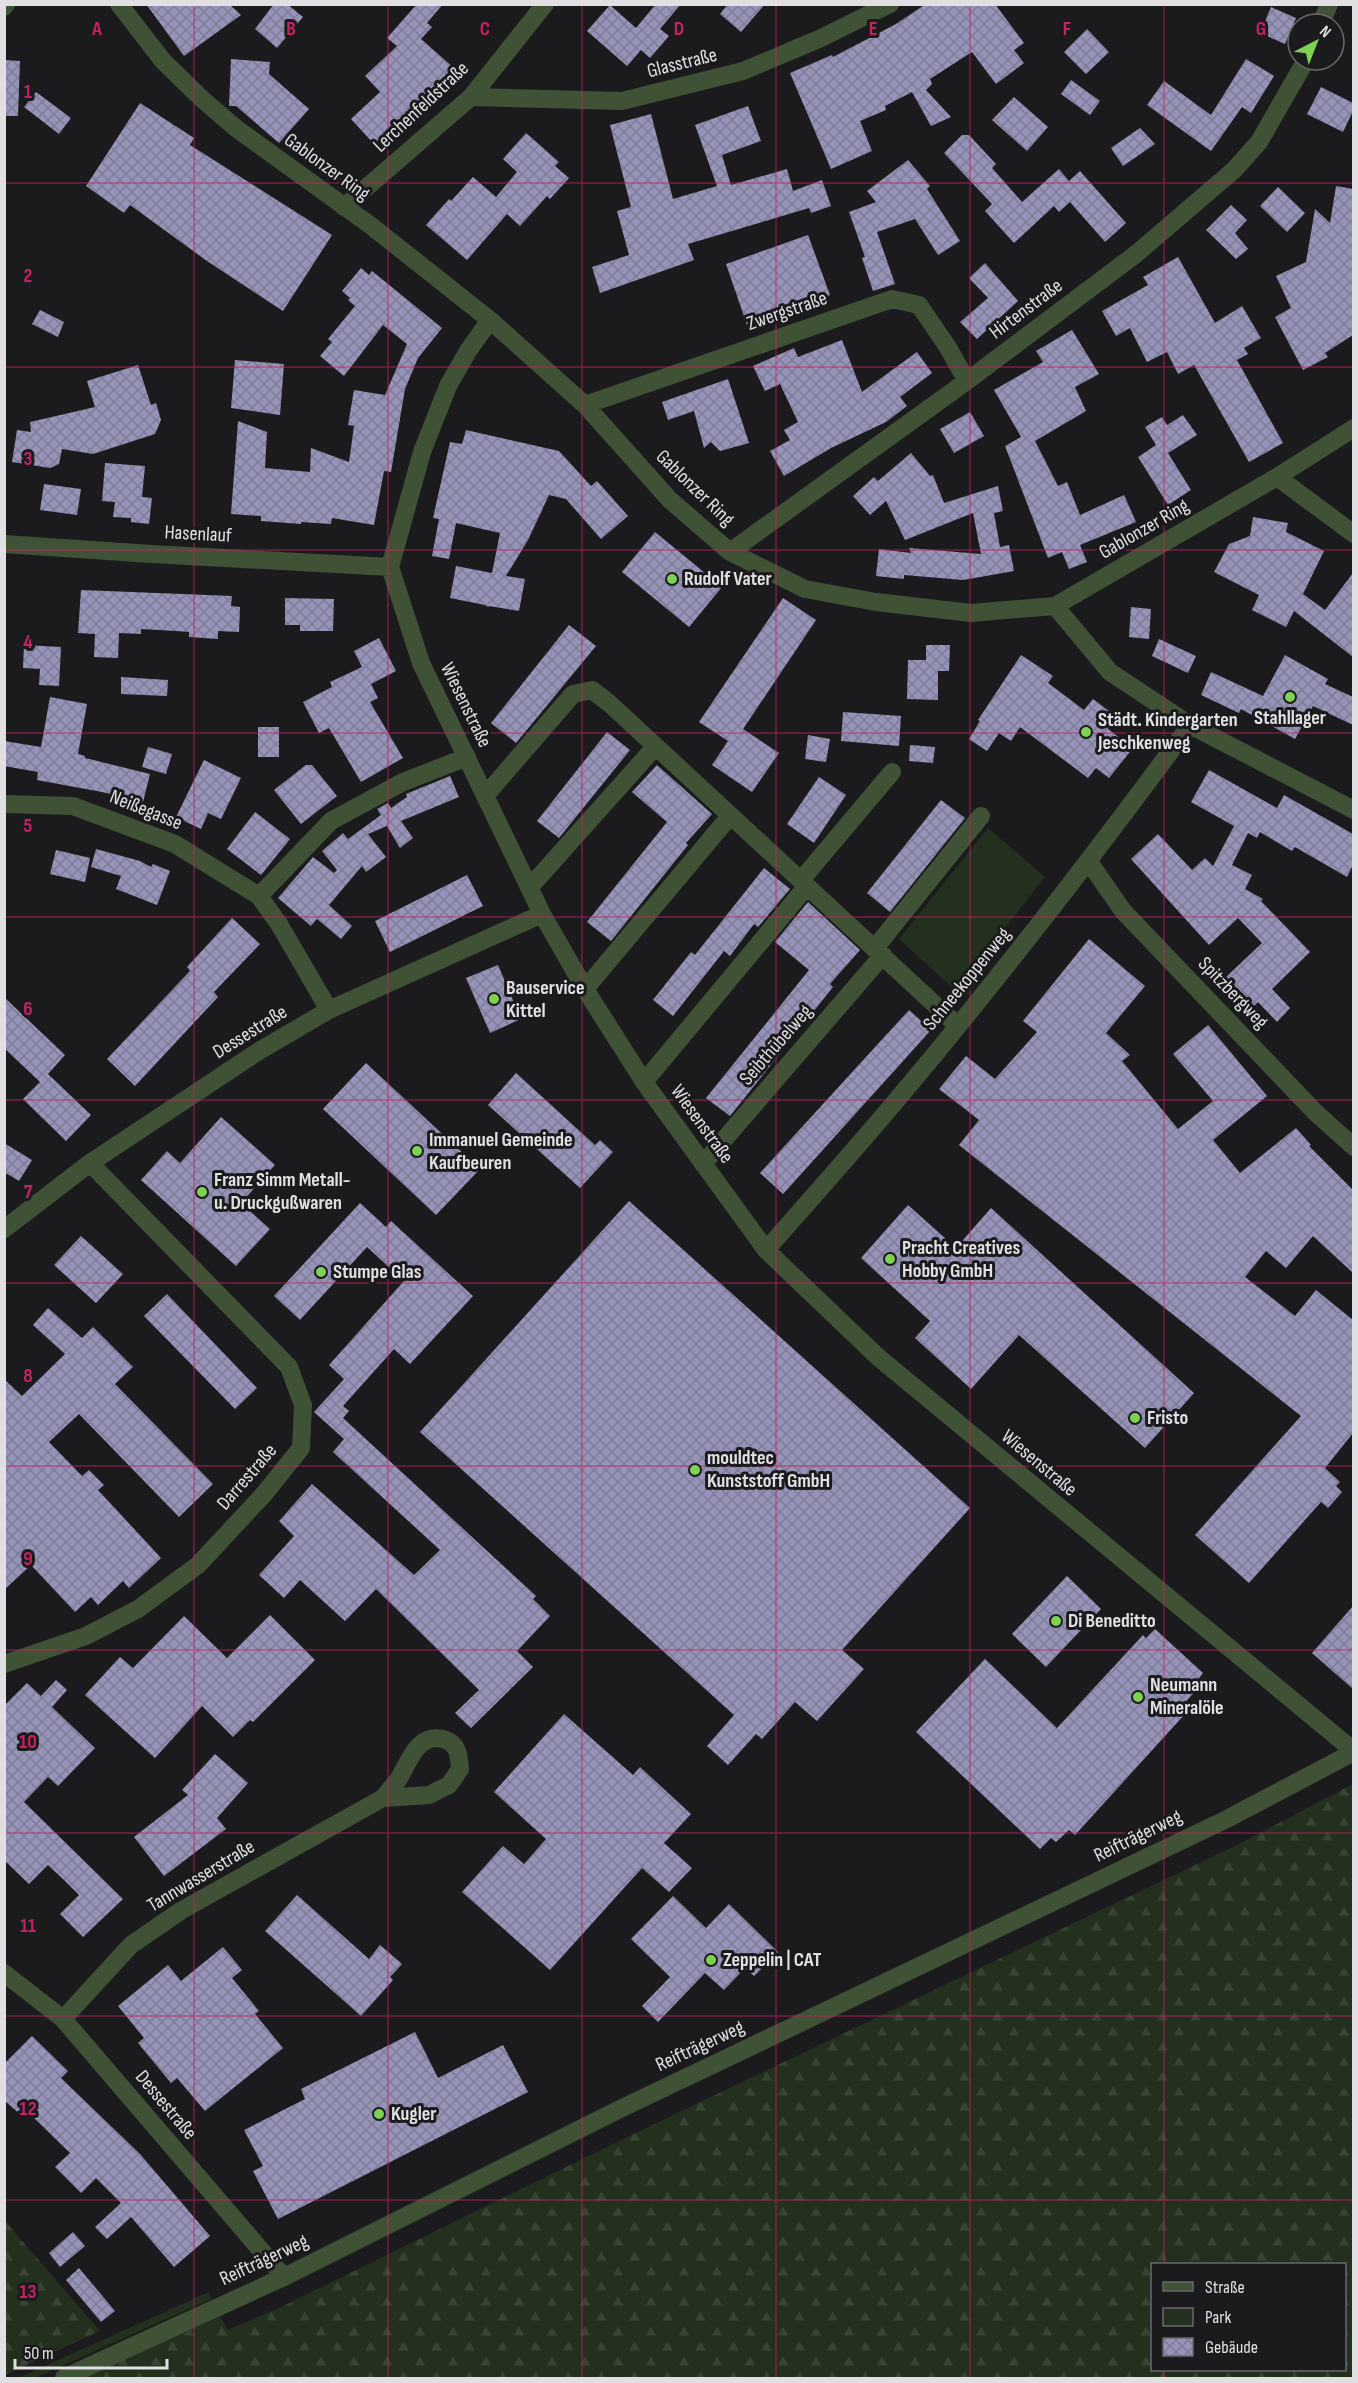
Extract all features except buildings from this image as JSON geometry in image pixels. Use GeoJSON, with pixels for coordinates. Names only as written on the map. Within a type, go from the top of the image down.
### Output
{"type":"FeatureCollection","features":[{"type":"Feature","properties":{"kind":"street","name":"Gablonzer Ring"},"geometry":{"type":"LineString","coordinates":[[119,4],[163,61],[202,99],[237,129],[344,207],[490,320],[585,405],[670,500],[730,552],[805,589],[876,602],[971,613],[1055,606],[1277,477],[1353,428]]}},
{"type":"Feature","properties":{"kind":"street","name":"Lerchenfeldstraße"},"geometry":{"type":"LineString","coordinates":[[344,207],[471,97],[545,4]]}},
{"type":"Feature","properties":{"kind":"street","name":"Glasstraße"},"geometry":{"type":"LineString","coordinates":[[471,97],[622,101],[744,71],[819,39],[890,4]]}},
{"type":"Feature","properties":{"kind":"street","name":"Hirtenstraße"},"geometry":{"type":"LineString","coordinates":[[730,552],[967,381],[1136,254],[1234,170],[1259,142],[1299,72]]}},
{"type":"Feature","properties":{"kind":"street","name":"Zwergstraße"},"geometry":{"type":"LineString","coordinates":[[585,405],[892,299],[919,305],[967,381]]}},
{"type":"Feature","properties":{"kind":"street"},"geometry":{"type":"LineString","coordinates":[[390,567],[422,452],[439,408],[448,386],[468,351],[490,320]]}},
{"type":"Feature","properties":{"kind":"street"},"geometry":{"type":"LineString","coordinates":[[1277,477],[1353,534]]}},
{"type":"Feature","properties":{"kind":"street","name":"Hasenlauf"},"geometry":{"type":"LineString","coordinates":[[4,543],[390,567]]}},
{"type":"Feature","properties":{"kind":"street","name":"Wiesenstraße"},"geometry":{"type":"LineString","coordinates":[[390,567],[421,663],[543,914],[585,989],[644,1082],[766,1250],[878,1357],[1353,1752]]}},
{"type":"Feature","properties":{"kind":"street"},"geometry":{"type":"LineString","coordinates":[[1055,606],[1110,672],[1190,725],[1353,810]]}},
{"type":"Feature","properties":{"kind":"street"},"geometry":{"type":"LineString","coordinates":[[486,796],[573,694],[592,690],[609,703],[958,1026]]}},
{"type":"Feature","properties":{"kind":"street","name":"Schneekoppenweg"},"geometry":{"type":"LineString","coordinates":[[766,1250],[958,1026],[1089,862],[1190,725]]}},
{"type":"Feature","properties":{"kind":"street"},"geometry":{"type":"LineString","coordinates":[[530,887],[655,747]]}},
{"type":"Feature","properties":{"kind":"street"},"geometry":{"type":"LineString","coordinates":[[259,896],[331,821],[403,782],[467,757]]}},
{"type":"Feature","properties":{"kind":"street"},"geometry":{"type":"LineString","coordinates":[[644,1082],[892,772]]}},
{"type":"Feature","properties":{"kind":"street","name":"Neißegasse"},"geometry":{"type":"LineString","coordinates":[[4,804],[73,806],[175,844],[259,896],[279,924],[329,1010]]}},
{"type":"Feature","properties":{"kind":"street"},"geometry":{"type":"LineString","coordinates":[[585,989],[730,816]]}},
{"type":"Feature","properties":{"kind":"street","name":"Seibthübelweg"},"geometry":{"type":"LineString","coordinates":[[703,1164],[879,952],[981,816]]}},
{"type":"Feature","properties":{"kind":"street","name":"Spitzbergweg"},"geometry":{"type":"LineString","coordinates":[[1089,862],[1124,911],[1316,1113],[1353,1147]]}},
{"type":"Feature","properties":{"kind":"street","name":"Dessestraße"},"geometry":{"type":"LineString","coordinates":[[4,1228],[90,1163],[259,1051],[329,1010],[543,914]]}},
{"type":"Feature","properties":{"kind":"street","name":"Darrestraße"},"geometry":{"type":"LineString","coordinates":[[4,1664],[86,1636],[138,1609],[190,1572],[264,1494],[301,1448],[303,1405],[289,1367],[90,1163]]}},
{"type":"Feature","properties":{"kind":"street","name":"Reifträgerweg"},"geometry":{"type":"LineString","coordinates":[[64,2379],[284,2277],[618,2110],[1225,1820],[1353,1752]]}},
{"type":"Feature","properties":{"kind":"street","name":"Tannwasserstraße"},"geometry":{"type":"LineString","coordinates":[[63,2019],[131,1945],[182,1910],[383,1798]]}},
{"type":"Feature","properties":{"kind":"street","name":"Dessestraße"},"geometry":{"type":"LineString","coordinates":[[4,1972],[63,2019],[284,2277]]}},
{"type":"Feature","properties":{"kind":"green space"},"geometry":{"type":"Polygon","coordinates":[[[988,828],[1045,877],[956,991],[899,939],[988,828]]]}},
{"type":"Feature","properties":{"kind":"green space"},"geometry":{"type":"Polygon","coordinates":[[[1353,1784],[1353,2378],[81,2378],[220,2317],[228,2330],[281,2307],[615,2143],[1241,1843],[1353,1784]]]}},
{"type":"Feature","properties":{"kind":"green space"},"geometry":{"type":"Polygon","coordinates":[[[5,2221],[100,2331],[4,2375],[5,2221]]]}},
{"type":"Feature","properties":{"kind":"green space"},"geometry":{"type":"Polygon","coordinates":[[[209,2292],[211,2299],[35,2378],[18,2378],[209,2292]]]}},
{"type":"Feature","properties":{"kind":"place","name":"Rudolf Vater"},"geometry":{"type":"Point","coordinates":[672,579]}},
{"type":"Feature","properties":{"kind":"place","name":"Stahllager"},"geometry":{"type":"Point","coordinates":[1290,697]}},
{"type":"Feature","properties":{"kind":"place","name":"Städt. Kindergarten Jeschkenweg"},"geometry":{"type":"Point","coordinates":[1086,732]}},
{"type":"Feature","properties":{"kind":"place","name":"Bauservice Kittel"},"geometry":{"type":"Point","coordinates":[494,999]}},
{"type":"Feature","properties":{"kind":"place","name":"Immanuel Gemeinde Kaufbeuren"},"geometry":{"type":"Point","coordinates":[417,1151]}},
{"type":"Feature","properties":{"kind":"place","name":"Franz Simm Metall- u. Druckgußwaren"},"geometry":{"type":"Point","coordinates":[202,1192]}},
{"type":"Feature","properties":{"kind":"place","name":"Pracht Creatives Hobby GmbH"},"geometry":{"type":"Point","coordinates":[890,1259]}},
{"type":"Feature","properties":{"kind":"place","name":"Stumpe Glas"},"geometry":{"type":"Point","coordinates":[321,1272]}},
{"type":"Feature","properties":{"kind":"place","name":"Fristo"},"geometry":{"type":"Point","coordinates":[1135,1418]}},
{"type":"Feature","properties":{"kind":"place","name":"mouldtec Kunststoff GmbH"},"geometry":{"type":"Point","coordinates":[695,1470]}},
{"type":"Feature","properties":{"kind":"place","name":"Di Beneditto"},"geometry":{"type":"Point","coordinates":[1056,1621]}},
{"type":"Feature","properties":{"kind":"place","name":"Neumann Mineralöle"},"geometry":{"type":"Point","coordinates":[1138,1697]}},
{"type":"Feature","properties":{"kind":"place","name":"Zeppelin | CAT"},"geometry":{"type":"Point","coordinates":[711,1960]}},
{"type":"Feature","properties":{"kind":"place","name":"Kugler"},"geometry":{"type":"Point","coordinates":[379,2114]}}]}
